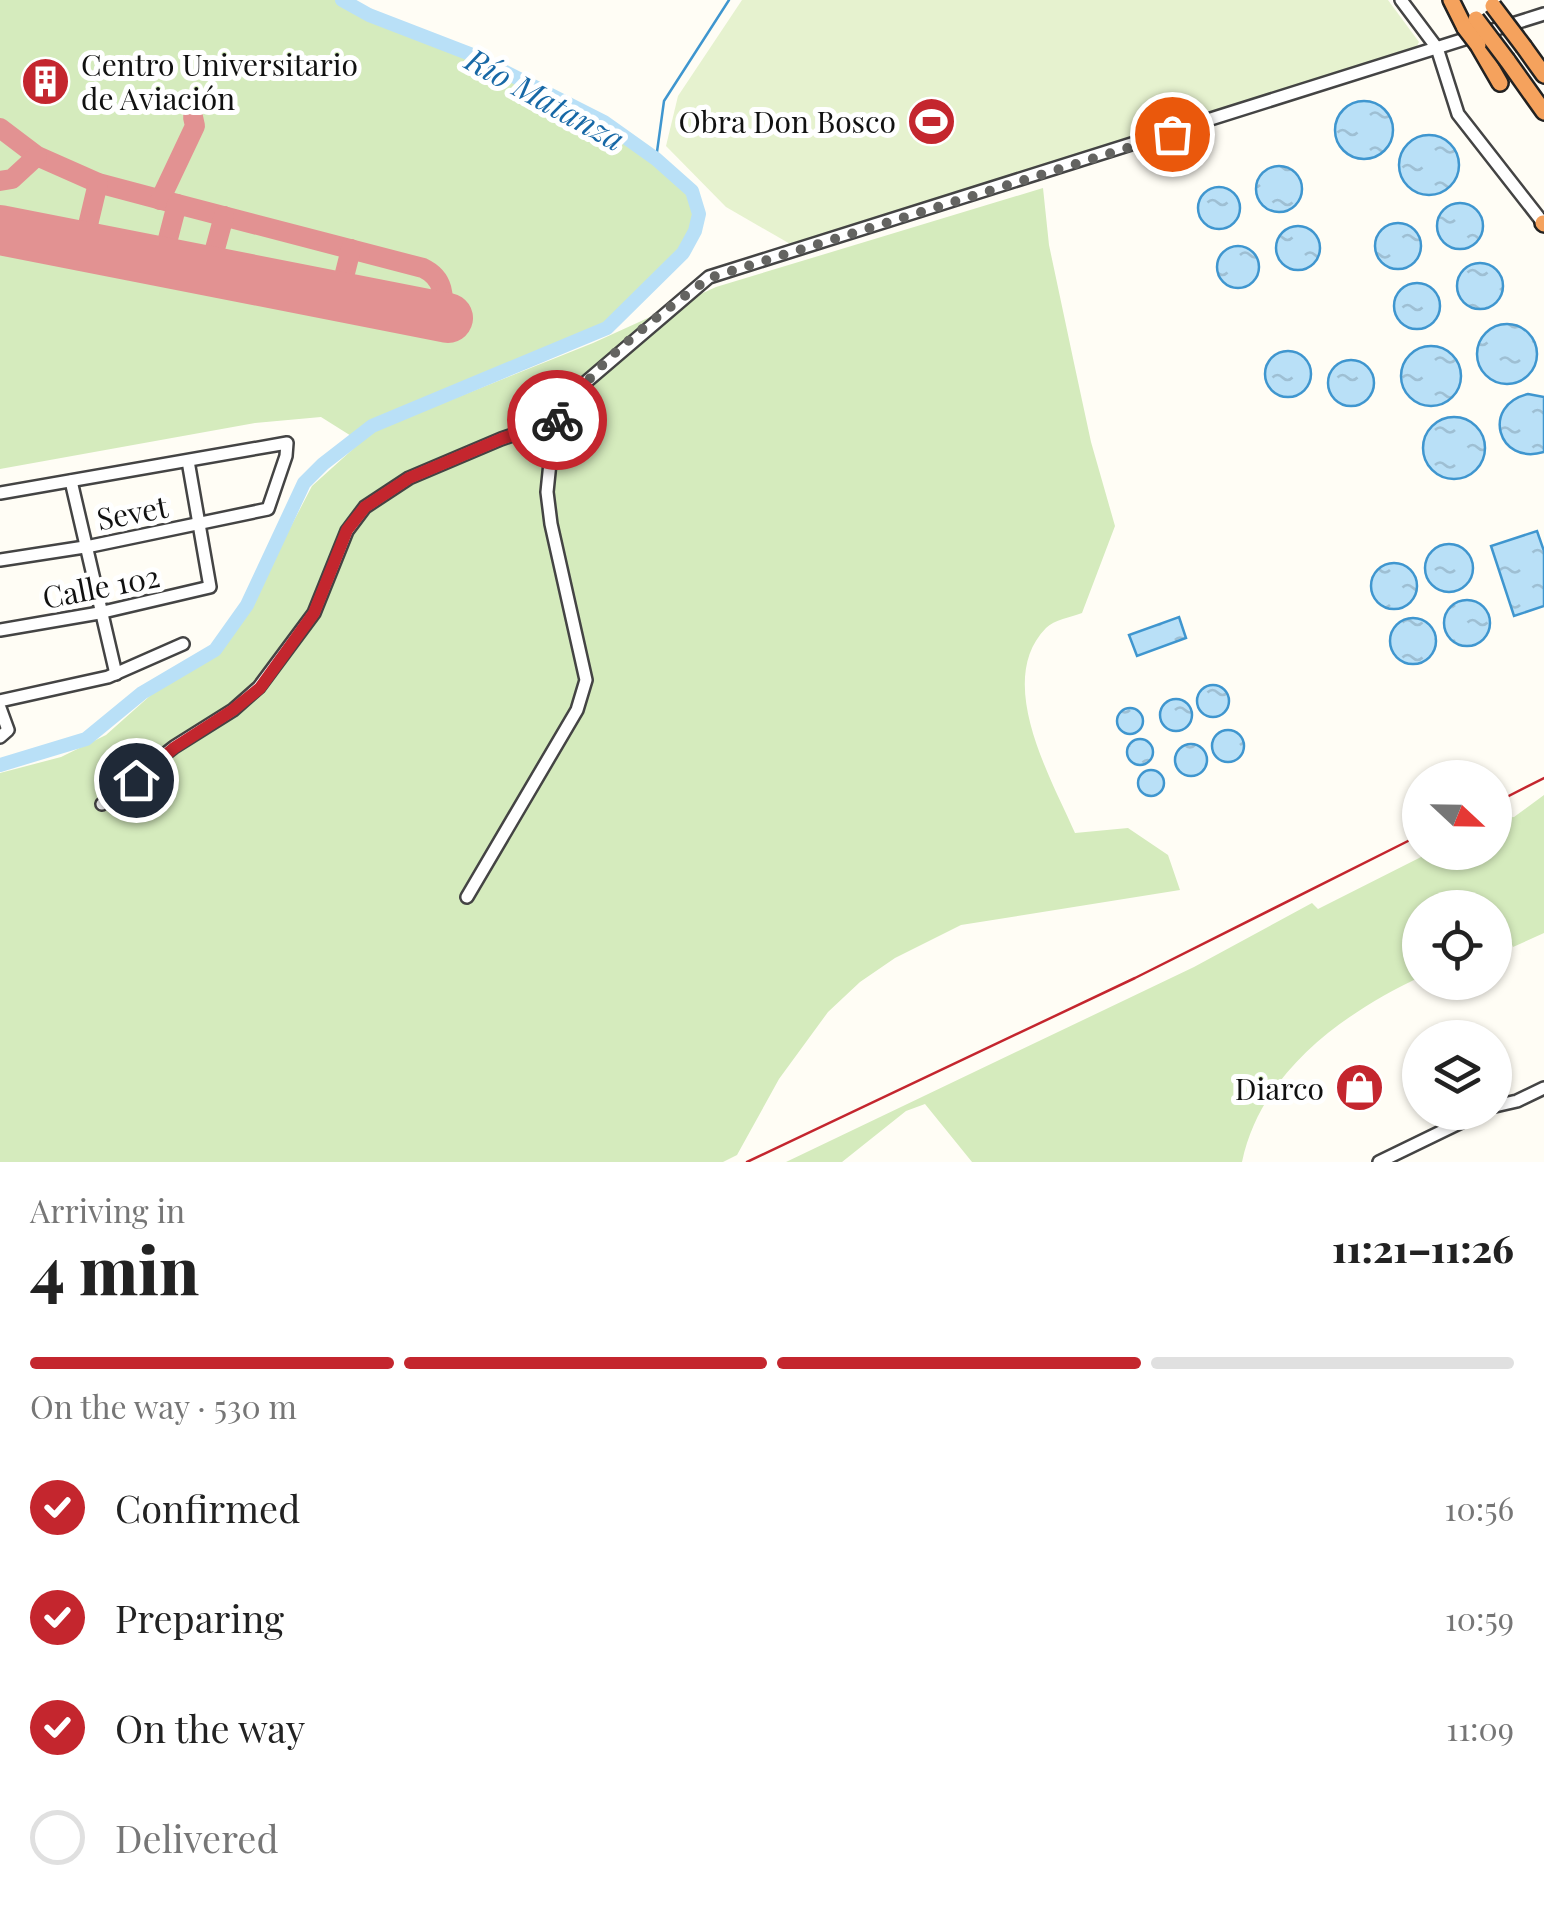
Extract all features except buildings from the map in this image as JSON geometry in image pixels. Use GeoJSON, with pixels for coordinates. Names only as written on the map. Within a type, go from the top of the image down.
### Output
{"type":"FeatureCollection","features":[{"type":"Feature","properties":{"kind":"highway"},"geometry":{"type":"LineString","coordinates":[[1451,0],[1507,60],[1544,112]]}},
{"type":"Feature","properties":{"kind":"highway"},"geometry":{"type":"LineString","coordinates":[[1461,0],[1478,44],[1500,84]]}},
{"type":"Feature","properties":{"kind":"highway"},"geometry":{"type":"LineString","coordinates":[[1491,3],[1544,75]]}},
{"type":"Feature","properties":{"kind":"street"},"geometry":{"type":"LineString","coordinates":[[1400,0],[1436,48],[1458,114],[1544,223]]}},
{"type":"Feature","properties":{"kind":"street"},"geometry":{"type":"LineString","coordinates":[[467,897],[576,710],[586,680],[550,524],[547,492],[552,442],[579,388],[667,310],[719,273],[1090,160],[1544,14]]}},
{"type":"Feature","properties":{"kind":"street"},"geometry":{"type":"LineString","coordinates":[[102,804],[260,688],[314,613],[347,530],[365,507],[409,478],[562,418]]}},
{"type":"Feature","properties":{"kind":"street","name":"Sevet"},"geometry":{"type":"LineString","coordinates":[[0,560],[266,510],[287,443],[188,462]]}},
{"type":"Feature","properties":{"kind":"street"},"geometry":{"type":"LineString","coordinates":[[0,493],[188,462],[199,525]]}},
{"type":"Feature","properties":{"kind":"street"},"geometry":{"type":"LineString","coordinates":[[71,481],[116,674]]}},
{"type":"Feature","properties":{"kind":"street","name":"Calle 102"},"geometry":{"type":"LineString","coordinates":[[0,630],[100,613],[210,587],[199,525]]}},
{"type":"Feature","properties":{"kind":"street"},"geometry":{"type":"LineString","coordinates":[[3,736],[8,730],[0,704],[116,674],[183,644]]}},
{"type":"Feature","properties":{"kind":"street"},"geometry":{"type":"LineString","coordinates":[[1512,1102],[1544,1088]]}},
{"type":"Feature","properties":{"kind":"street"},"geometry":{"type":"LineString","coordinates":[[1379,1162],[1445,1130]]}},
{"type":"Feature","properties":{"kind":"green space"},"geometry":{"type":"Polygon","coordinates":[[[0,0],[342,0],[369,15],[470,54],[604,122],[685,184],[698,203],[699,214],[683,253],[607,328],[372,426],[356,439],[321,417],[255,423],[0,469],[0,0]]]}},
{"type":"Feature","properties":{"kind":"green space","name":"Obra Don Bosco"},"geometry":{"type":"Polygon","coordinates":[[[742,0],[1388,0],[1419,42],[1415,50],[792,245],[726,207],[666,146],[678,96],[742,0]]]}},
{"type":"Feature","properties":{"kind":"green space"},"geometry":{"type":"Polygon","coordinates":[[[1043,188],[1049,245],[1074,363],[1115,526],[1082,613],[1049,625],[1031,650],[1025,675],[1026,702],[1042,758],[1075,833],[1128,828],[1168,855],[1180,890],[961,925],[895,958],[860,982],[828,1012],[779,1079],[737,1155],[723,1162],[0,1162],[0,773],[61,757],[106,735],[152,694],[215,654],[249,607],[312,486],[373,431],[593,343],[716,287],[1043,188]]]}},
{"type":"Feature","properties":{"kind":"green space"},"geometry":{"type":"Polygon","coordinates":[[[1544,795],[1544,933],[1513,947],[1512,890],[1402,890],[1402,986],[1334,1028],[1286,1074],[1252,1130],[1242,1162],[972,1162],[925,1104],[906,1111],[842,1162],[786,1162],[1194,967],[1312,903],[1318,909],[1402,867],[1402,870],[1512,870],[1514,817],[1544,795]]]}},
{"type":"Feature","properties":{"kind":"water"},"geometry":{"type":"Polygon","coordinates":[[[1364,101],[1385,109],[1393,130],[1385,151],[1364,159],[1343,151],[1335,130],[1343,109],[1364,101]]]}},
{"type":"Feature","properties":{"kind":"water"},"geometry":{"type":"Polygon","coordinates":[[[1429,135],[1450,144],[1459,165],[1450,186],[1429,195],[1408,186],[1399,165],[1408,144],[1429,135]]]}},
{"type":"Feature","properties":{"kind":"water"},"geometry":{"type":"Polygon","coordinates":[[[1279,166],[1295,173],[1302,189],[1295,205],[1279,212],[1263,205],[1256,189],[1263,173],[1279,166]]]}},
{"type":"Feature","properties":{"kind":"water"},"geometry":{"type":"Polygon","coordinates":[[[1219,187],[1234,193],[1240,208],[1234,223],[1219,229],[1204,223],[1198,208],[1204,193],[1219,187]]]}},
{"type":"Feature","properties":{"kind":"water"},"geometry":{"type":"Polygon","coordinates":[[[1460,203],[1476,210],[1483,226],[1476,242],[1460,249],[1444,242],[1437,226],[1444,210],[1460,203]]]}},
{"type":"Feature","properties":{"kind":"water"},"geometry":{"type":"Polygon","coordinates":[[[1398,223],[1414,230],[1421,246],[1414,262],[1398,269],[1382,262],[1375,246],[1382,230],[1398,223]]]}},
{"type":"Feature","properties":{"kind":"water"},"geometry":{"type":"Polygon","coordinates":[[[1298,226],[1314,232],[1320,248],[1314,264],[1298,270],[1282,264],[1276,248],[1282,232],[1298,226]]]}},
{"type":"Feature","properties":{"kind":"water"},"geometry":{"type":"Polygon","coordinates":[[[1238,246],[1253,252],[1259,267],[1253,282],[1238,288],[1223,282],[1217,267],[1223,252],[1238,246]]]}},
{"type":"Feature","properties":{"kind":"water"},"geometry":{"type":"Polygon","coordinates":[[[1480,263],[1496,270],[1503,286],[1496,302],[1480,309],[1464,302],[1457,286],[1464,270],[1480,263]]]}},
{"type":"Feature","properties":{"kind":"water"},"geometry":{"type":"Polygon","coordinates":[[[1417,283],[1433,290],[1440,306],[1433,322],[1417,329],[1401,322],[1394,306],[1401,290],[1417,283]]]}},
{"type":"Feature","properties":{"kind":"water"},"geometry":{"type":"Polygon","coordinates":[[[1507,324],[1528,333],[1537,354],[1528,375],[1507,384],[1486,375],[1477,354],[1486,333],[1507,324]]]}},
{"type":"Feature","properties":{"kind":"water"},"geometry":{"type":"Polygon","coordinates":[[[1431,346],[1452,355],[1461,376],[1452,397],[1431,406],[1410,397],[1401,376],[1410,355],[1431,346]]]}},
{"type":"Feature","properties":{"kind":"water"},"geometry":{"type":"Polygon","coordinates":[[[1288,351],[1304,358],[1311,374],[1304,390],[1288,397],[1272,390],[1265,374],[1272,358],[1288,351]]]}},
{"type":"Feature","properties":{"kind":"water"},"geometry":{"type":"Polygon","coordinates":[[[1351,360],[1367,367],[1374,383],[1367,399],[1351,406],[1335,399],[1328,383],[1335,367],[1351,360]]]}},
{"type":"Feature","properties":{"kind":"water"},"geometry":{"type":"Polygon","coordinates":[[[1528,394],[1544,397],[1544,452],[1528,454],[1515,450],[1501,432],[1504,410],[1513,400],[1528,394]]]}},
{"type":"Feature","properties":{"kind":"water"},"geometry":{"type":"Polygon","coordinates":[[[1454,417],[1476,426],[1485,448],[1476,470],[1454,479],[1432,470],[1423,448],[1432,426],[1454,417]]]}},
{"type":"Feature","properties":{"kind":"water"},"geometry":{"type":"Polygon","coordinates":[[[1537,531],[1544,551],[1544,606],[1514,616],[1491,546],[1537,531]]]}},
{"type":"Feature","properties":{"kind":"water"},"geometry":{"type":"Polygon","coordinates":[[[1449,544],[1466,551],[1473,568],[1466,585],[1449,592],[1432,585],[1425,568],[1432,551],[1449,544]]]}},
{"type":"Feature","properties":{"kind":"water"},"geometry":{"type":"Polygon","coordinates":[[[1394,563],[1410,570],[1417,586],[1410,602],[1394,609],[1378,602],[1371,586],[1378,570],[1394,563]]]}},
{"type":"Feature","properties":{"kind":"water"},"geometry":{"type":"Polygon","coordinates":[[[1467,600],[1483,607],[1490,623],[1483,639],[1467,646],[1451,639],[1444,623],[1451,607],[1467,600]]]}},
{"type":"Feature","properties":{"kind":"water"},"geometry":{"type":"Polygon","coordinates":[[[1179,617],[1186,638],[1137,656],[1129,635],[1179,617]]]}},
{"type":"Feature","properties":{"kind":"water"},"geometry":{"type":"Polygon","coordinates":[[[1413,618],[1429,625],[1436,641],[1429,657],[1413,664],[1397,657],[1390,641],[1397,625],[1413,618]]]}},
{"type":"Feature","properties":{"kind":"water"},"geometry":{"type":"Polygon","coordinates":[[[1213,685],[1224,690],[1229,701],[1224,712],[1213,717],[1202,712],[1197,701],[1202,690],[1213,685]]]}},
{"type":"Feature","properties":{"kind":"water"},"geometry":{"type":"Polygon","coordinates":[[[1176,699],[1187,704],[1192,715],[1187,726],[1176,731],[1165,726],[1160,715],[1165,704],[1176,699]]]}},
{"type":"Feature","properties":{"kind":"water"},"geometry":{"type":"Polygon","coordinates":[[[1130,708],[1140,711],[1140,731],[1130,734],[1120,731],[1117,721],[1120,711],[1130,708]]]}},
{"type":"Feature","properties":{"kind":"water"},"geometry":{"type":"Polygon","coordinates":[[[1228,730],[1239,735],[1244,746],[1239,757],[1228,762],[1217,757],[1212,746],[1217,735],[1228,730]]]}},
{"type":"Feature","properties":{"kind":"water"},"geometry":{"type":"Polygon","coordinates":[[[1140,739],[1150,742],[1150,762],[1140,765],[1130,762],[1127,752],[1130,742],[1140,739]]]}},
{"type":"Feature","properties":{"kind":"water"},"geometry":{"type":"Polygon","coordinates":[[[1191,744],[1202,749],[1207,760],[1202,771],[1191,776],[1180,771],[1175,760],[1180,749],[1191,744]]]}},
{"type":"Feature","properties":{"kind":"water"},"geometry":{"type":"Polygon","coordinates":[[[1151,770],[1161,773],[1161,793],[1151,796],[1141,793],[1138,783],[1141,773],[1151,770]]]}},
{"type":"Feature","properties":{"kind":"waterway","name":"Río Matanza"},"geometry":{"type":"LineString","coordinates":[[0,765],[86,739],[142,693],[215,650],[247,605],[304,483],[372,426],[607,328],[683,253],[695,231],[699,214],[692,191],[604,122],[470,54],[369,15],[342,0]]}},
{"type":"Feature","properties":{"kind":"waterway"},"geometry":{"type":"LineString","coordinates":[[656,159],[664,101],[729,0]]}},
{"type":"Feature","properties":{"kind":"taxiway"},"geometry":{"type":"LineString","coordinates":[[160,200],[195,126],[193,117]]}},
{"type":"Feature","properties":{"kind":"taxiway"},"geometry":{"type":"LineString","coordinates":[[0,128],[37,156],[98,183],[177,204]]}},
{"type":"Feature","properties":{"kind":"taxiway"},"geometry":{"type":"LineString","coordinates":[[0,181],[12,179],[37,156]]}},
{"type":"Feature","properties":{"kind":"taxiway"},"geometry":{"type":"LineString","coordinates":[[83,246],[98,183]]}},
{"type":"Feature","properties":{"kind":"taxiway"},"geometry":{"type":"LineString","coordinates":[[162,262],[177,204],[423,268],[441,288],[441,317]]}},
{"type":"Feature","properties":{"kind":"taxiway"},"geometry":{"type":"LineString","coordinates":[[209,271],[224,216]]}},
{"type":"Feature","properties":{"kind":"taxiway"},"geometry":{"type":"LineString","coordinates":[[339,297],[351,249]]}},
{"type":"Feature","properties":{"kind":"runway"},"geometry":{"type":"LineString","coordinates":[[0,230],[448,318]]}},
{"type":"Feature","properties":{"kind":"railway"},"geometry":{"type":"LineString","coordinates":[[1512,794],[1544,778]]}},
{"type":"Feature","properties":{"kind":"railway"},"geometry":{"type":"LineString","coordinates":[[747,1162],[1135,978],[1402,844]]}},
{"type":"Feature","properties":{"kind":"way so far"},"geometry":{"type":"LineString","coordinates":[[557,420],[579,388],[667,310],[719,273],[1172,134]]}},
{"type":"Feature","properties":{"kind":"place","name":"Centro Universitario de Aviación"},"geometry":{"type":"Point","coordinates":[46,81]}},
{"type":"Feature","properties":{"kind":"place","name":"Obra Don Bosco"},"geometry":{"type":"Point","coordinates":[931,121]}},
{"type":"Feature","properties":{"kind":"place","name":"Diarco"},"geometry":{"type":"Point","coordinates":[1359,1088]}},
{"type":"Feature","properties":{"kind":"route"},"geometry":{"type":"LineString","coordinates":[[136,780],[174,748],[260,688],[314,613],[347,530],[365,507],[409,478],[557,420]]}}]}
